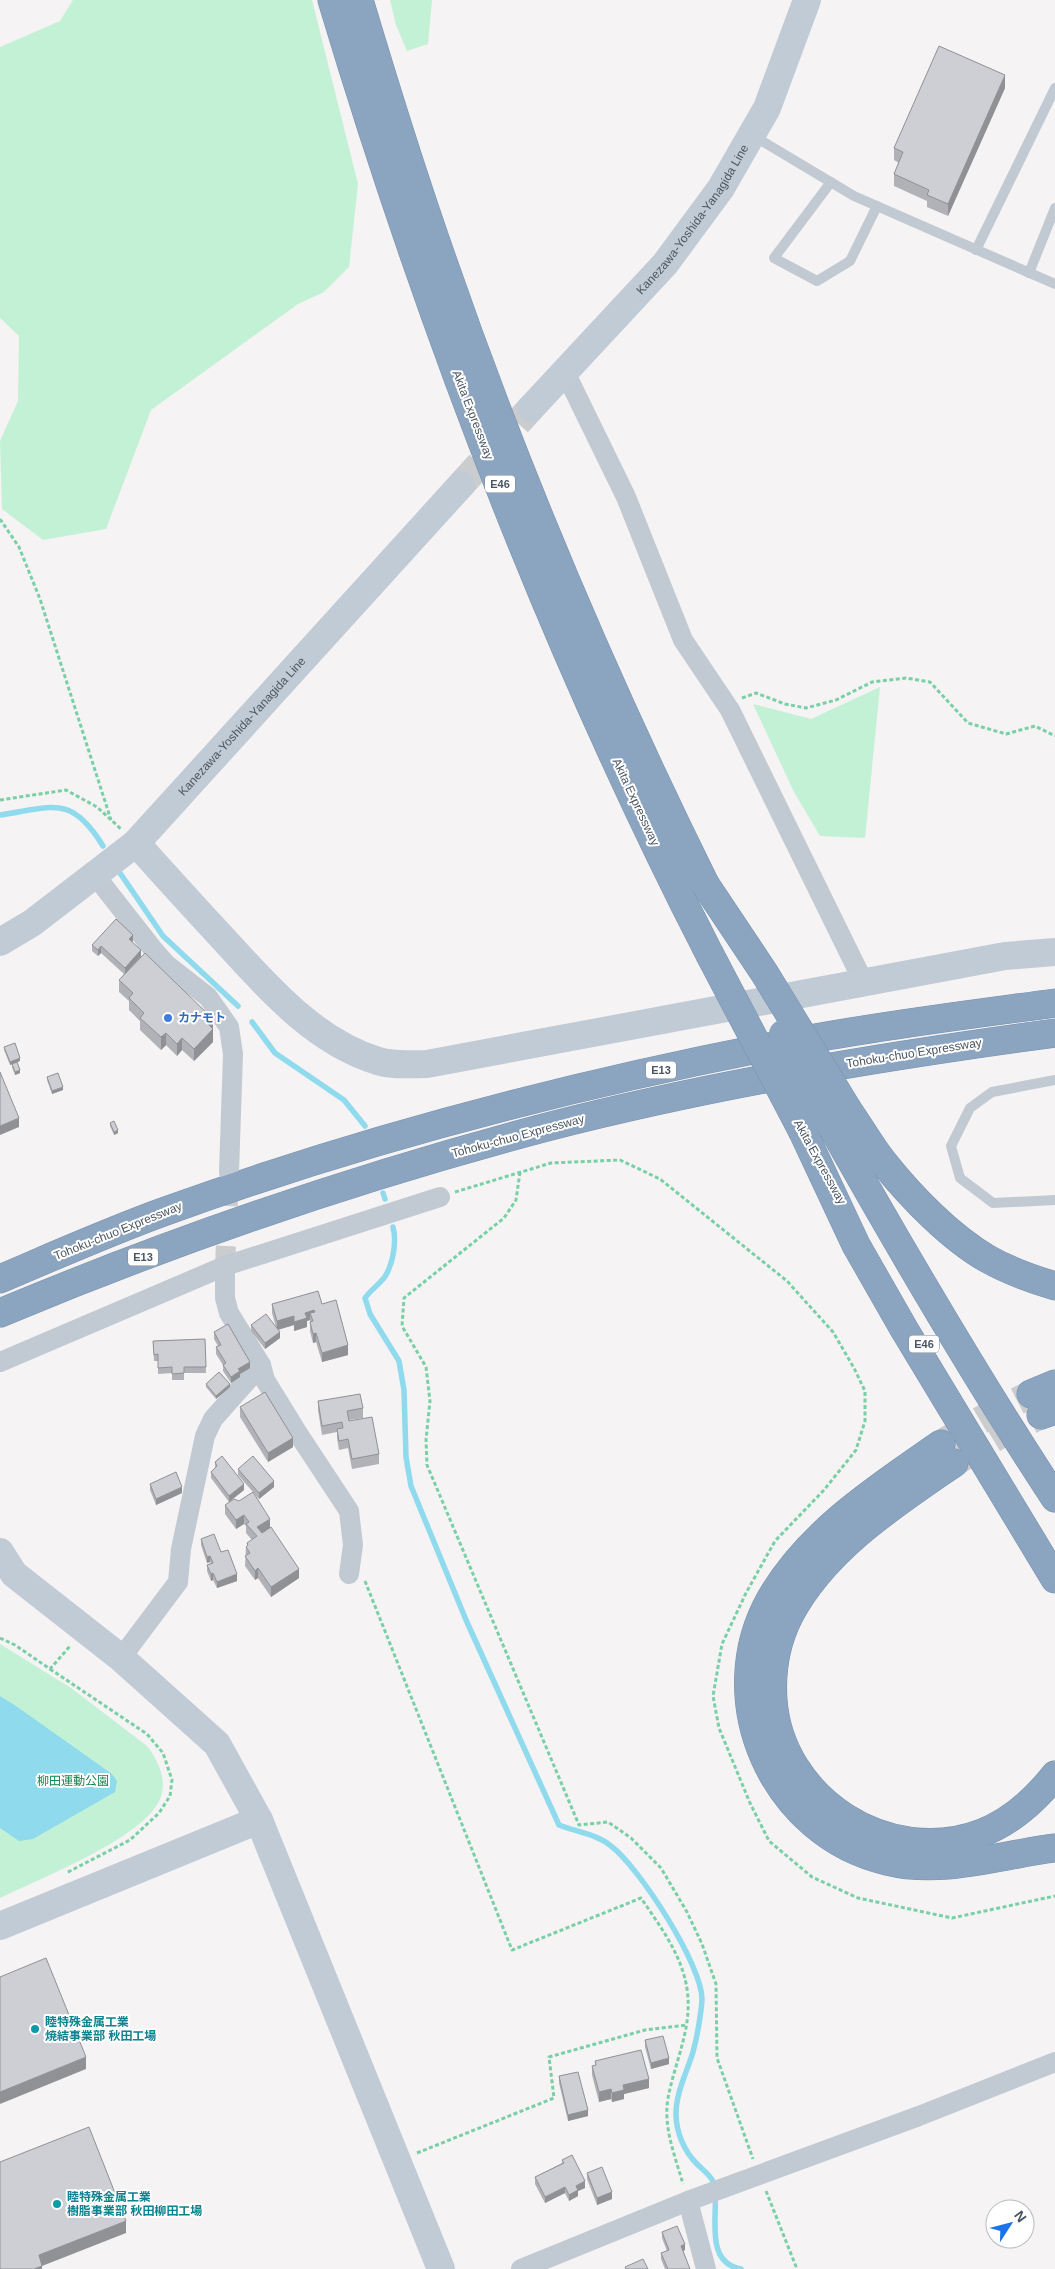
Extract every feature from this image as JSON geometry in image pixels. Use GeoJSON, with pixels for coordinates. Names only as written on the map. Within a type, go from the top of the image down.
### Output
{"type":"FeatureCollection","features":[{"type":"Feature","properties":{"kind":"highway","name":"Akita Expressway"},"geometry":{"type":"LineString","coordinates":[[332,0],[366,113],[419,268],[486,448],[600,725],[675,886],[803,1132],[886,1284],[976,1430],[1055,1550]]}},
{"type":"Feature","properties":{"kind":"highway","name":"Akita Expressway"},"geometry":{"type":"LineString","coordinates":[[359,0],[439,251],[498,411],[558,562],[662,797],[705,884],[765,974],[838,1115]]}},
{"type":"Feature","properties":{"kind":"highway","name":"Tohoku-chuo Expressway"},"geometry":{"type":"LineString","coordinates":[[0,1279],[160,1213],[275,1173],[534,1099],[679,1066],[811,1039],[938,1018],[1055,1003]]}},
{"type":"Feature","properties":{"kind":"highway","name":"Tohoku-chuo Expressway"},"geometry":{"type":"LineString","coordinates":[[0,1313],[175,1245],[288,1206],[424,1162],[548,1127],[700,1092],[839,1064],[1055,1033]]}},
{"type":"Feature","properties":{"kind":"highway"},"geometry":{"type":"LineString","coordinates":[[838,1115],[920,1203],[954,1234],[987,1258],[1026,1277],[1055,1286]]}},
{"type":"Feature","properties":{"kind":"highway","name":"E46"},"geometry":{"type":"LineString","coordinates":[[838,1115],[908,1263],[991,1399],[1055,1498]]}},
{"type":"Feature","properties":{"kind":"highway"},"geometry":{"type":"LineString","coordinates":[[803,1132],[856,1245],[1055,1579]]}},
{"type":"Feature","properties":{"kind":"highway"},"geometry":{"type":"LineString","coordinates":[[1055,1775],[1035,1799],[1012,1816],[982,1833],[952,1841],[919,1842],[886,1836],[854,1824],[829,1807],[805,1783],[785,1751],[774,1718],[772,1681],[776,1648],[789,1616],[808,1585],[835,1554],[947,1454],[854,1508],[820,1537],[792,1566],[771,1598],[758,1628],[750,1661],[749,1695],[754,1734],[784,1794],[806,1818],[858,1852],[887,1862],[923,1866],[959,1865],[1055,1848]]}},
{"type":"Feature","properties":{"kind":"street","name":"Kanezawa-Yoshida-Yanagida Line"},"geometry":{"type":"LineString","coordinates":[[531,408],[665,264],[721,188],[767,108],[807,0]]}},
{"type":"Feature","properties":{"kind":"street"},"geometry":{"type":"LineString","coordinates":[[565,372],[626,497],[683,640],[725,703],[863,981]]}},
{"type":"Feature","properties":{"kind":"street","name":"Kanezawa-Yoshida-Yanagida Line"},"geometry":{"type":"LineString","coordinates":[[0,942],[32,923],[136,843],[363,596],[461,485]]}},
{"type":"Feature","properties":{"kind":"street"},"geometry":{"type":"LineString","coordinates":[[136,843],[256,974],[304,1019],[333,1042],[380,1062],[402,1065],[427,1064],[863,981],[1005,956],[1055,952]]}},
{"type":"Feature","properties":{"kind":"street"},"geometry":{"type":"LineString","coordinates":[[94,874],[167,965],[208,997],[229,1027],[234,1054],[229,1172]]}},
{"type":"Feature","properties":{"kind":"street"},"geometry":{"type":"LineString","coordinates":[[0,1362],[225,1266],[440,1197]]}},
{"type":"Feature","properties":{"kind":"street"},"geometry":{"type":"LineString","coordinates":[[225,1266],[225,1298],[229,1313],[261,1365],[270,1387],[349,1511],[353,1544],[349,1574]]}},
{"type":"Feature","properties":{"kind":"street"},"geometry":{"type":"LineString","coordinates":[[121,1658],[178,1582],[181,1549],[205,1436],[213,1419],[261,1365]]}},
{"type":"Feature","properties":{"kind":"street"},"geometry":{"type":"LineString","coordinates":[[0,1552],[14,1574],[121,1658],[218,1744],[260,1820],[441,2269]]}},
{"type":"Feature","properties":{"kind":"street"},"geometry":{"type":"LineString","coordinates":[[0,1926],[260,1820]]}},
{"type":"Feature","properties":{"kind":"street"},"geometry":{"type":"LineString","coordinates":[[521,2269],[695,2198],[919,2116],[1055,2062]]}},
{"type":"Feature","properties":{"kind":"street"},"geometry":{"type":"LineString","coordinates":[[695,2198],[706,2269]]}},
{"type":"Feature","properties":{"kind":"lane"},"geometry":{"type":"LineString","coordinates":[[976,250],[1055,88]]}},
{"type":"Feature","properties":{"kind":"lane"},"geometry":{"type":"LineString","coordinates":[[752,135],[854,196],[1055,284]]}},
{"type":"Feature","properties":{"kind":"lane"},"geometry":{"type":"LineString","coordinates":[[831,182],[774,258],[817,281],[850,260],[876,206]]}},
{"type":"Feature","properties":{"kind":"lane"},"geometry":{"type":"LineString","coordinates":[[1029,273],[1055,208]]}},
{"type":"Feature","properties":{"kind":"lane"},"geometry":{"type":"LineString","coordinates":[[1055,1080],[992,1092],[970,1108],[951,1146],[960,1178],[993,1204],[1055,1200]]}},
{"type":"Feature","properties":{"kind":"path"},"geometry":{"type":"LineString","coordinates":[[0,519],[20,547],[40,599],[111,820]]}},
{"type":"Feature","properties":{"kind":"path"},"geometry":{"type":"LineString","coordinates":[[725,703],[756,694],[785,704],[806,708],[836,700],[872,682],[906,678],[930,682],[968,723],[1006,734],[1035,726],[1055,736]]}},
{"type":"Feature","properties":{"kind":"path"},"geometry":{"type":"LineString","coordinates":[[0,800],[66,790],[97,807],[136,843]]}},
{"type":"Feature","properties":{"kind":"path"},"geometry":{"type":"LineString","coordinates":[[440,1197],[551,1163],[620,1160],[660,1180],[788,1281],[833,1332],[865,1391],[865,1421],[856,1450],[824,1490],[775,1541],[722,1644],[713,1696],[719,1728],[750,1803],[769,1841],[812,1878],[858,1898],[952,1918],[1055,1896]]}},
{"type":"Feature","properties":{"kind":"path"},"geometry":{"type":"LineString","coordinates":[[520,1172],[516,1200],[504,1218],[404,1298],[402,1326],[426,1367],[430,1401],[426,1440],[427,1465],[579,1825],[608,1822],[631,1838],[661,1868],[687,1912],[716,1984],[716,2058],[797,2269]]}},
{"type":"Feature","properties":{"kind":"path"},"geometry":{"type":"LineString","coordinates":[[349,1574],[365,1581],[512,1950],[641,1898],[678,1957],[687,1987],[689,2006],[687,2025],[668,2099],[669,2136],[695,2198]]}},
{"type":"Feature","properties":{"kind":"path"},"geometry":{"type":"LineString","coordinates":[[50,1669],[84,1629]]}},
{"type":"Feature","properties":{"kind":"path"},"geometry":{"type":"LineString","coordinates":[[0,1638],[15,1645],[147,1734],[163,1754],[172,1780],[170,1796],[159,1813],[130,1840],[61,1875]]}},
{"type":"Feature","properties":{"kind":"path"},"geometry":{"type":"LineString","coordinates":[[398,2161],[554,2098],[549,2057],[645,2030],[687,2025]]}},
{"type":"Feature","properties":{"kind":"green space"},"geometry":{"type":"Polygon","coordinates":[[[73,0],[312,0],[358,184],[349,267],[324,292],[298,304],[151,410],[106,529],[43,540],[2,509],[0,441],[18,401],[19,336],[0,318],[0,47],[60,21],[73,0]]]}},
{"type":"Feature","properties":{"kind":"green space"},"geometry":{"type":"Polygon","coordinates":[[[390,0],[432,0],[428,44],[407,51],[396,25],[390,0]]]}},
{"type":"Feature","properties":{"kind":"green space"},"geometry":{"type":"Polygon","coordinates":[[[880,687],[865,838],[820,836],[794,792],[753,704],[811,719],[880,687]]]}},
{"type":"Feature","properties":{"kind":"green space","name":"柳田運動公園"},"geometry":{"type":"Polygon","coordinates":[[[0,1644],[71,1688],[147,1746],[161,1771],[163,1785],[160,1799],[150,1814],[134,1828],[89,1856],[0,1898],[0,1644]]]}},
{"type":"Feature","properties":{"kind":"water"},"geometry":{"type":"Polygon","coordinates":[[[0,1696],[112,1774],[117,1781],[115,1792],[33,1839],[19,1841],[0,1828],[0,1696]]]}},
{"type":"Feature","properties":{"kind":"building"},"geometry":{"type":"Polygon","coordinates":[[[939,46],[1005,75],[948,204],[927,195],[929,190],[894,174],[903,152],[894,148],[939,46]]]}},
{"type":"Feature","properties":{"kind":"building"},"geometry":{"type":"Polygon","coordinates":[[[116,919],[133,935],[129,939],[141,950],[125,968],[101,946],[98,950],[92,945],[116,919]]]}},
{"type":"Feature","properties":{"kind":"building","name":"カナモト"},"geometry":{"type":"Polygon","coordinates":[[[145,953],[213,1019],[208,1024],[213,1029],[194,1049],[182,1038],[177,1044],[166,1033],[161,1037],[140,1018],[144,1013],[129,998],[133,993],[119,980],[145,953]]]}},
{"type":"Feature","properties":{"kind":"building"},"geometry":{"type":"Polygon","coordinates":[[[15,1043],[20,1058],[10,1062],[4,1047],[15,1043]]]}},
{"type":"Feature","properties":{"kind":"building"},"geometry":{"type":"Polygon","coordinates":[[[17,1062],[20,1070],[15,1072],[12,1064],[17,1062]]]}},
{"type":"Feature","properties":{"kind":"building"},"geometry":{"type":"Polygon","coordinates":[[[0,1072],[19,1118],[0,1126],[0,1072]]]}},
{"type":"Feature","properties":{"kind":"building"},"geometry":{"type":"Polygon","coordinates":[[[58,1073],[63,1087],[52,1091],[47,1077],[58,1073]]]}},
{"type":"Feature","properties":{"kind":"building"},"geometry":{"type":"Polygon","coordinates":[[[114,1121],[118,1130],[114,1132],[110,1123],[114,1121]]]}},
{"type":"Feature","properties":{"kind":"building"},"geometry":{"type":"Polygon","coordinates":[[[318,1291],[322,1304],[336,1300],[348,1345],[322,1353],[316,1333],[313,1334],[310,1322],[313,1321],[310,1313],[315,1312],[314,1310],[305,1313],[307,1318],[294,1322],[294,1316],[277,1321],[272,1304],[318,1291]]]}},
{"type":"Feature","properties":{"kind":"building"},"geometry":{"type":"Polygon","coordinates":[[[266,1314],[280,1332],[265,1343],[251,1325],[266,1314]]]}},
{"type":"Feature","properties":{"kind":"building"},"geometry":{"type":"Polygon","coordinates":[[[228,1324],[250,1362],[238,1369],[240,1371],[231,1377],[223,1365],[226,1363],[216,1347],[221,1345],[214,1332],[228,1324]]]}},
{"type":"Feature","properties":{"kind":"building"},"geometry":{"type":"Polygon","coordinates":[[[205,1339],[206,1367],[184,1367],[184,1373],[172,1374],[172,1367],[158,1368],[158,1354],[154,1355],[153,1341],[205,1339]]]}},
{"type":"Feature","properties":{"kind":"building"},"geometry":{"type":"Polygon","coordinates":[[[219,1372],[230,1384],[216,1396],[206,1384],[219,1372]]]}},
{"type":"Feature","properties":{"kind":"building"},"geometry":{"type":"Polygon","coordinates":[[[265,1392],[293,1438],[268,1453],[240,1407],[265,1392]]]}},
{"type":"Feature","properties":{"kind":"building"},"geometry":{"type":"Polygon","coordinates":[[[360,1394],[363,1408],[347,1411],[349,1421],[372,1417],[379,1454],[352,1459],[348,1439],[339,1441],[337,1429],[343,1428],[342,1422],[322,1426],[318,1401],[360,1394]]]}},
{"type":"Feature","properties":{"kind":"building"},"geometry":{"type":"Polygon","coordinates":[[[222,1456],[244,1484],[229,1496],[211,1472],[217,1466],[215,1462],[222,1456]]]}},
{"type":"Feature","properties":{"kind":"building"},"geometry":{"type":"Polygon","coordinates":[[[253,1456],[274,1481],[259,1493],[238,1469],[253,1456]]]}},
{"type":"Feature","properties":{"kind":"building"},"geometry":{"type":"Polygon","coordinates":[[[176,1472],[182,1487],[156,1499],[150,1484],[176,1472]]]}},
{"type":"Feature","properties":{"kind":"building"},"geometry":{"type":"Polygon","coordinates":[[[253,1492],[270,1519],[257,1527],[262,1533],[271,1527],[299,1569],[271,1587],[258,1568],[255,1571],[245,1556],[250,1553],[246,1547],[247,1543],[257,1536],[246,1524],[249,1522],[244,1515],[236,1520],[225,1505],[234,1499],[239,1501],[253,1492]]]}},
{"type":"Feature","properties":{"kind":"building"},"geometry":{"type":"Polygon","coordinates":[[[214,1534],[221,1552],[228,1550],[237,1574],[217,1582],[207,1565],[213,1563],[210,1556],[207,1557],[201,1539],[214,1534]]]}},
{"type":"Feature","properties":{"kind":"building","name":"睦特殊金属工業 焼結事業部 秋田工場"},"geometry":{"type":"Polygon","coordinates":[[[46,1958],[86,2057],[0,2092],[0,1977],[46,1958]]]}},
{"type":"Feature","properties":{"kind":"building"},"geometry":{"type":"Polygon","coordinates":[[[663,2036],[669,2058],[651,2063],[645,2040],[663,2036]]]}},
{"type":"Feature","properties":{"kind":"building"},"geometry":{"type":"Polygon","coordinates":[[[641,2050],[649,2079],[623,2085],[624,2090],[612,2093],[611,2089],[599,2092],[592,2066],[596,2065],[595,2061],[641,2050]]]}},
{"type":"Feature","properties":{"kind":"building"},"geometry":{"type":"Polygon","coordinates":[[[578,2072],[588,2110],[568,2115],[559,2076],[578,2072]]]}},
{"type":"Feature","properties":{"kind":"building","name":"睦特殊金属工業 樹脂事業部 秋田柳田工場"},"geometry":{"type":"Polygon","coordinates":[[[89,2127],[126,2221],[39,2255],[42,2266],[34,2269],[0,2269],[0,2162],[89,2127]]]}},
{"type":"Feature","properties":{"kind":"building"},"geometry":{"type":"Polygon","coordinates":[[[572,2155],[585,2181],[576,2186],[578,2190],[569,2195],[565,2187],[545,2197],[535,2177],[564,2163],[562,2160],[572,2155]]]}},
{"type":"Feature","properties":{"kind":"building"},"geometry":{"type":"Polygon","coordinates":[[[602,2167],[612,2192],[597,2198],[587,2173],[602,2167]]]}},
{"type":"Feature","properties":{"kind":"building"},"geometry":{"type":"Polygon","coordinates":[[[677,2226],[685,2244],[681,2246],[690,2269],[668,2269],[661,2253],[669,2250],[662,2232],[677,2226]]]}},
{"type":"Feature","properties":{"kind":"building"},"geometry":{"type":"Polygon","coordinates":[[[643,2259],[648,2269],[626,2269],[625,2267],[643,2259]]]}},
{"type":"Feature","properties":{"kind":"waterway"},"geometry":{"type":"LineString","coordinates":[[0,815],[47,808],[59,808],[70,811],[81,818],[92,829],[103,846]]}},
{"type":"Feature","properties":{"kind":"waterway"},"geometry":{"type":"LineString","coordinates":[[120,873],[163,936],[238,1006]]}},
{"type":"Feature","properties":{"kind":"waterway"},"geometry":{"type":"LineString","coordinates":[[252,1022],[275,1053],[344,1100],[365,1126]]}},
{"type":"Feature","properties":{"kind":"waterway"},"geometry":{"type":"LineString","coordinates":[[383,1193],[385,1199]]}},
{"type":"Feature","properties":{"kind":"waterway"},"geometry":{"type":"LineString","coordinates":[[393,1227],[394,1246],[390,1267],[384,1278],[365,1298],[370,1314],[399,1361],[404,1390],[406,1457],[411,1486],[466,1620],[559,1825],[599,1839],[611,1846],[623,1857],[667,1918],[692,1965],[700,1984],[702,2000],[699,2026],[691,2060],[682,2082],[676,2106],[677,2128],[688,2153],[713,2181],[715,2234],[721,2257],[729,2264],[741,2269]]}},
{"type":"Feature","properties":{"kind":"tunnel"},"geometry":{"type":"LineString","coordinates":[[461,485],[531,408]]}},
{"type":"Feature","properties":{"kind":"tunnel"},"geometry":{"type":"LineString","coordinates":[[225,1266],[229,1176]]}},
{"type":"Feature","properties":{"kind":"tunnel"},"geometry":{"type":"LineString","coordinates":[[944,1442],[986,1417],[1031,1394]]}},
{"type":"Feature","properties":{"kind":"tunnel"},"geometry":{"type":"LineString","coordinates":[[957,1461],[996,1437],[1041,1415]]}},
{"type":"Feature","properties":{"kind":"place","name":"カナモト"},"geometry":{"type":"Point","coordinates":[168,1018]}},
{"type":"Feature","properties":{"kind":"place","name":"睦特殊金属工業 焼結事業部 秋田工場"},"geometry":{"type":"Point","coordinates":[35,2029]}},
{"type":"Feature","properties":{"kind":"place","name":"睦特殊金属工業 樹脂事業部 秋田柳田工場"},"geometry":{"type":"Point","coordinates":[57,2204]}}]}
